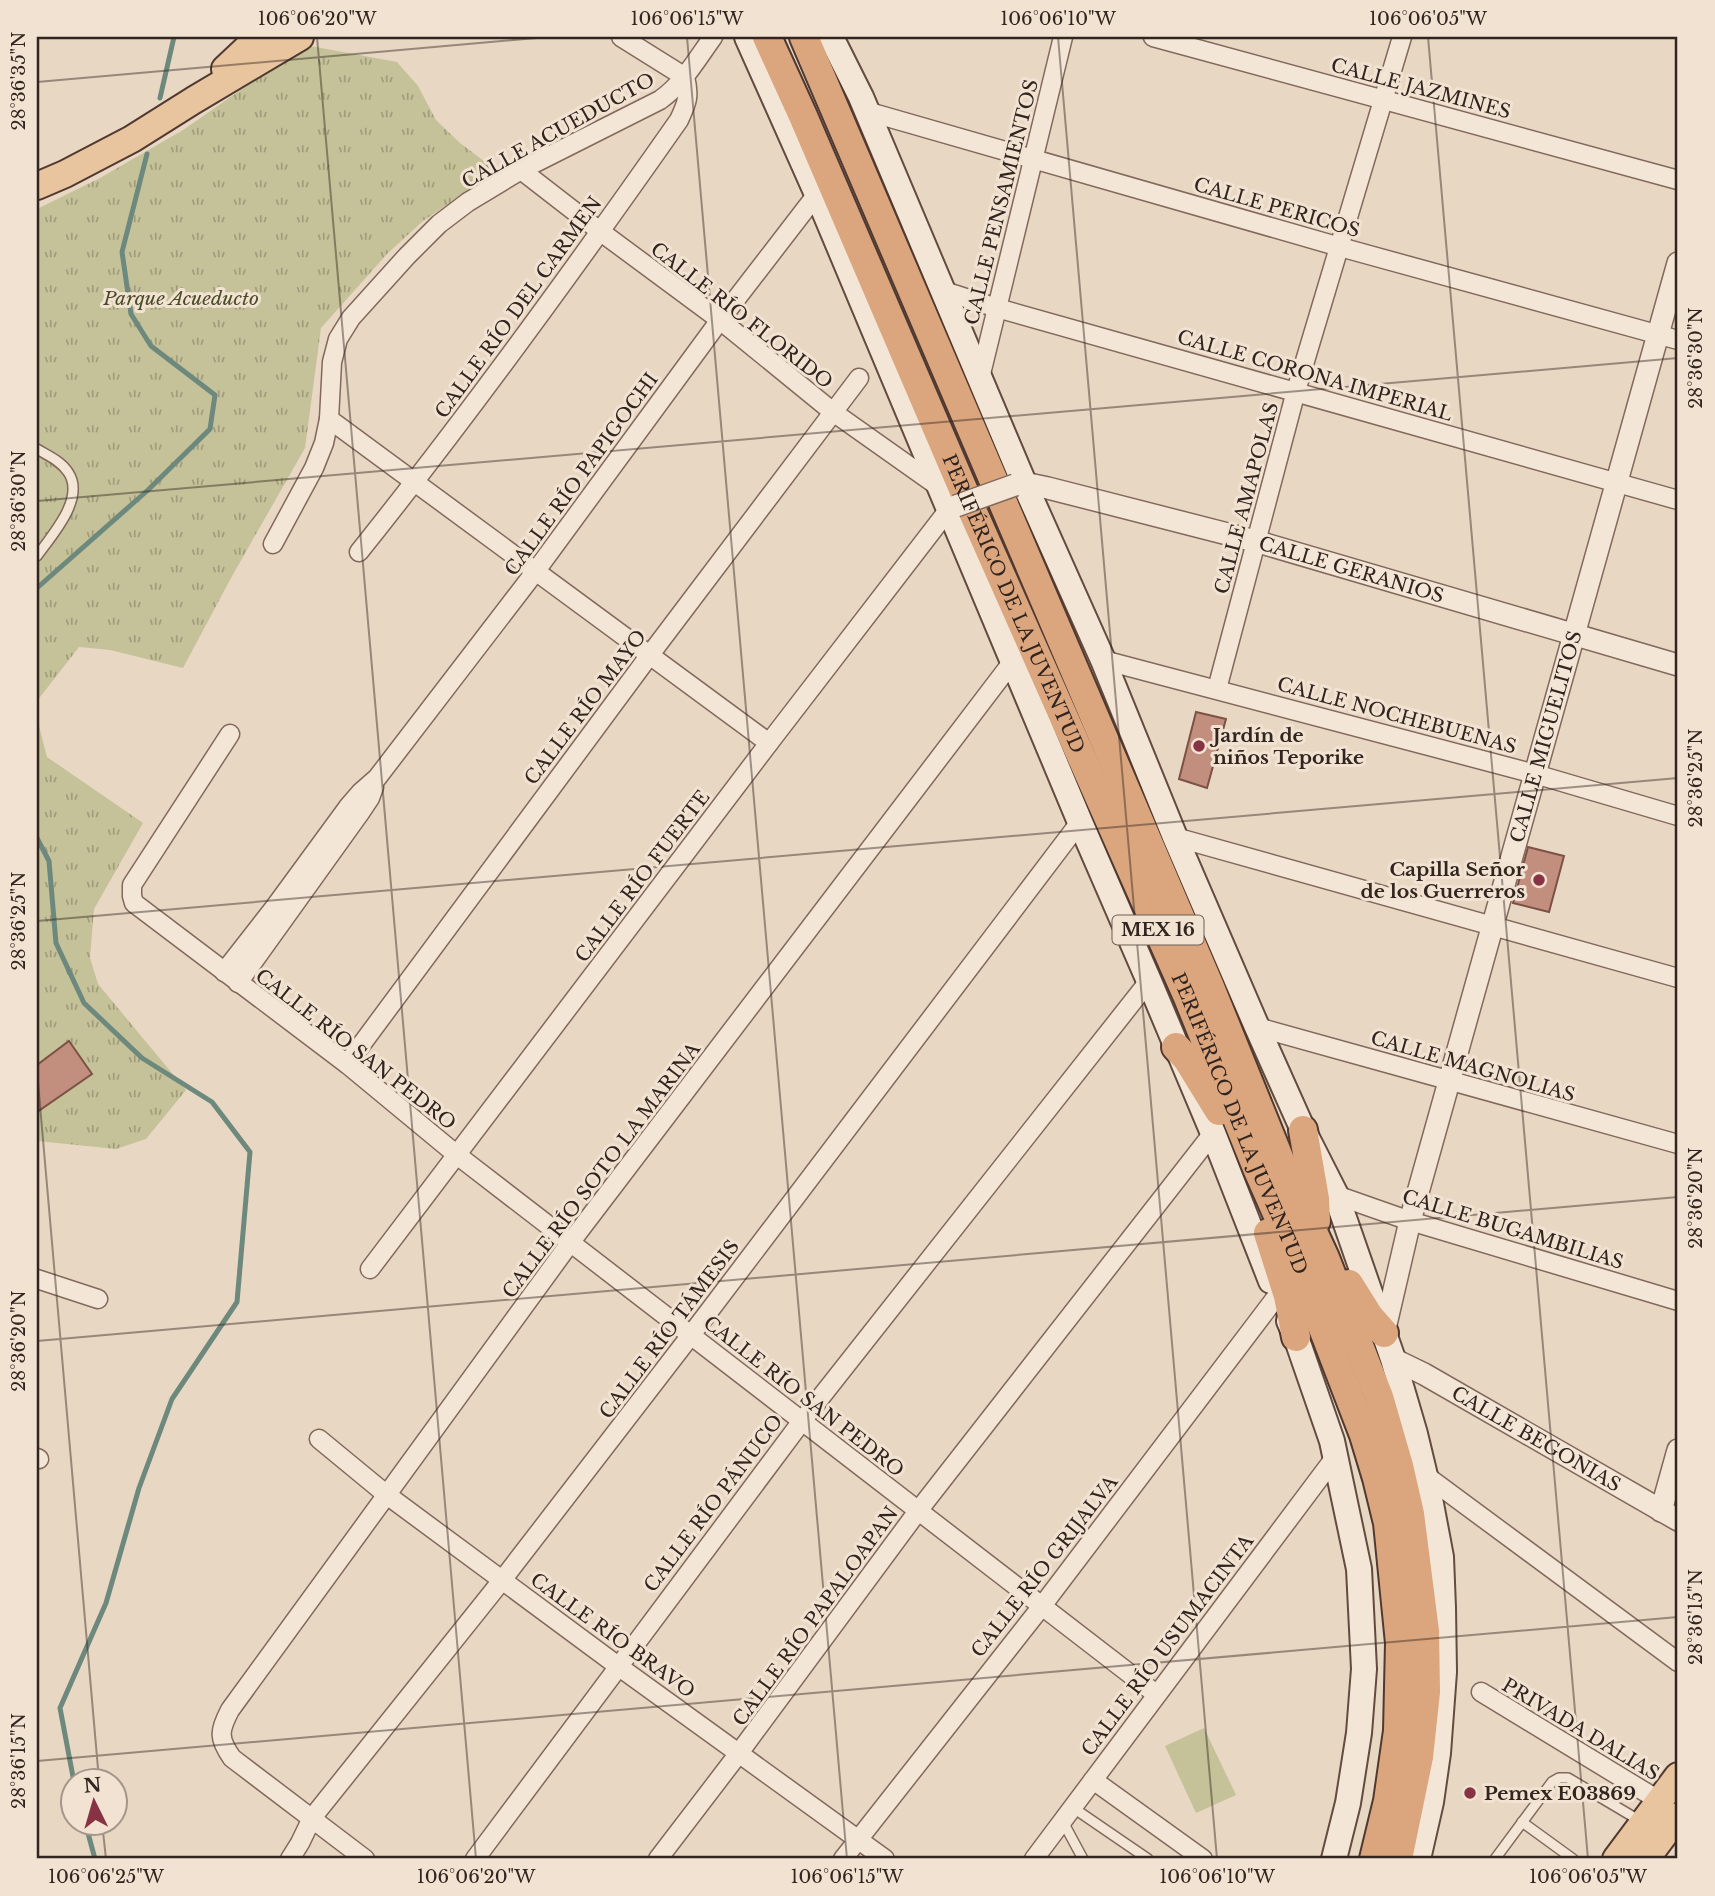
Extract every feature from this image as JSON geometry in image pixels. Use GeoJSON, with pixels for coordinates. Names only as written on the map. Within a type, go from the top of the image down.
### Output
{"type":"FeatureCollection","features":[{"type":"Feature","properties":{"kind":"highway","name":"PERIFÉRICO DE LA JUVENTUD"},"geometry":{"type":"LineString","coordinates":[[767,37],[972,510],[1187,995],[1292,1245],[1341,1373],[1377,1478],[1388,1523],[1400,1643],[1398,1731],[1388,1801],[1374,1859]]}},
{"type":"Feature","properties":{"kind":"highway","name":"PERIFÉRICO DE LA JUVENTUD"},"geometry":{"type":"LineString","coordinates":[[804,37],[1205,974],[1280,1160],[1320,1246],[1379,1397],[1410,1514],[1425,1630],[1426,1692],[1419,1757],[1398,1859]]}},
{"type":"Feature","properties":{"kind":"highway"},"geometry":{"type":"LineString","coordinates":[[1177,1046],[1253,1157],[1264,1219],[1288,1296],[1296,1337]]}},
{"type":"Feature","properties":{"kind":"highway"},"geometry":{"type":"LineString","coordinates":[[1303,1130],[1317,1211],[1320,1246],[1384,1333]]}},
{"type":"Feature","properties":{"kind":"main road"},"geometry":{"type":"LineString","coordinates":[[194,100],[258,37]]}},
{"type":"Feature","properties":{"kind":"main road"},"geometry":{"type":"LineString","coordinates":[[37,186],[132,139],[300,37]]}},
{"type":"Feature","properties":{"kind":"main road","name":"PERIFÉRICO DE LA JUVENTUD"},"geometry":{"type":"LineString","coordinates":[[747,37],[949,501],[1080,822],[1177,1046],[1296,1337],[1336,1456],[1359,1569],[1364,1668],[1359,1733],[1348,1803],[1334,1859]]}},
{"type":"Feature","properties":{"kind":"main road"},"geometry":{"type":"LineString","coordinates":[[831,37],[866,111],[980,378],[1019,484],[1103,660],[1257,1027],[1303,1130],[1336,1195],[1394,1359],[1425,1475],[1441,1557],[1444,1672],[1438,1753],[1432,1802],[1418,1859]]}},
{"type":"Feature","properties":{"kind":"main road"},"geometry":{"type":"LineString","coordinates":[[1646,1859],[1670,1813],[1678,1776]]}},
{"type":"Feature","properties":{"kind":"main road"},"geometry":{"type":"LineString","coordinates":[[1616,1859],[1643,1822],[1670,1813]]}},
{"type":"Feature","properties":{"kind":"street"},"geometry":{"type":"LineString","coordinates":[[621,37],[685,77]]}},
{"type":"Feature","properties":{"kind":"street","name":"CALLE ACUEDUCTO"},"geometry":{"type":"LineString","coordinates":[[273,544],[314,468],[324,443],[329,419],[332,362],[338,339],[351,318],[407,256],[468,202],[521,170],[660,100],[685,77],[713,37]]}},
{"type":"Feature","properties":{"kind":"street","name":"CALLE PENSAMIENTOS"},"geometry":{"type":"LineString","coordinates":[[980,378],[1063,37]]}},
{"type":"Feature","properties":{"kind":"street","name":"CALLE JAZMINES"},"geometry":{"type":"LineString","coordinates":[[1153,37],[1678,180]]}},
{"type":"Feature","properties":{"kind":"street","name":"CALLE AMAPOLAS"},"geometry":{"type":"LineString","coordinates":[[1217,689],[1296,391],[1402,37]]}},
{"type":"Feature","properties":{"kind":"street","name":"CALLE RÍO DEL CARMEN"},"geometry":{"type":"LineString","coordinates":[[359,552],[415,482],[601,232],[679,120],[687,104],[689,91],[685,77]]}},
{"type":"Feature","properties":{"kind":"street","name":"CALLE PERICOS"},"geometry":{"type":"LineString","coordinates":[[866,111],[1340,247],[1668,337]]}},
{"type":"Feature","properties":{"kind":"street","name":"CALLE RÍO FLORIDO"},"geometry":{"type":"LineString","coordinates":[[521,170],[720,320],[833,412],[949,501]]}},
{"type":"Feature","properties":{"kind":"street","name":"CALLE RÍO PAPIGOCHI"},"geometry":{"type":"LineString","coordinates":[[231,977],[274,908],[348,807],[377,778],[535,572],[720,320],[817,194]]}},
{"type":"Feature","properties":{"kind":"street","name":"CALLE MIGUELITOS"},"geometry":{"type":"LineString","coordinates":[[1384,1333],[1410,1221],[1616,482],[1668,337],[1678,263]]}},
{"type":"Feature","properties":{"kind":"street","name":"CALLE CORONA IMPERIAL"},"geometry":{"type":"LineString","coordinates":[[942,290],[997,308],[1678,500]]}},
{"type":"Feature","properties":{"kind":"street","name":"CALLE RÍO MAYO"},"geometry":{"type":"LineString","coordinates":[[347,1064],[859,378]]}},
{"type":"Feature","properties":{"kind":"street"},"geometry":{"type":"LineString","coordinates":[[329,419],[769,743]]}},
{"type":"Feature","properties":{"kind":"street"},"geometry":{"type":"LineString","coordinates":[[949,501],[1019,484]]}},
{"type":"Feature","properties":{"kind":"street","name":"CALLE GERANIOS"},"geometry":{"type":"LineString","coordinates":[[1019,484],[1255,541],[1678,665]]}},
{"type":"Feature","properties":{"kind":"street","name":"CALLE RÍO FUERTE"},"geometry":{"type":"LineString","coordinates":[[370,1269],[949,501]]}},
{"type":"Feature","properties":{"kind":"street","name":"CALLE NOCHEBUENAS"},"geometry":{"type":"LineString","coordinates":[[1103,660],[1535,774],[1678,816]]}},
{"type":"Feature","properties":{"kind":"street","name":"CALLE RÍO SOTO LA MARINA"},"geometry":{"type":"LineString","coordinates":[[312,1818],[232,1758],[222,1738],[222,1725],[230,1710],[570,1243],[1013,661]]}},
{"type":"Feature","properties":{"kind":"street","name":"CALLE RÍO SAN PEDRO"},"geometry":{"type":"LineString","coordinates":[[230,734],[132,885],[134,903],[347,1064],[457,1155],[570,1243],[1156,1694]]}},
{"type":"Feature","properties":{"kind":"street","name":"CALLE RÍO TÁMESIS"},"geometry":{"type":"LineString","coordinates":[[290,1859],[312,1818],[503,1579],[1080,822]]}},
{"type":"Feature","properties":{"kind":"street"},"geometry":{"type":"LineString","coordinates":[[1175,837],[1678,978]]}},
{"type":"Feature","properties":{"kind":"street","name":"CALLE RÍO PÁNUCO"},"geometry":{"type":"LineString","coordinates":[[475,1859],[802,1421],[1149,981]]}},
{"type":"Feature","properties":{"kind":"street","name":"CALLE MAGNOLIAS"},"geometry":{"type":"LineString","coordinates":[[1257,1027],[1678,1144]]}},
{"type":"Feature","properties":{"kind":"street","name":"CALLE RÍO PAPALOAPAN"},"geometry":{"type":"LineString","coordinates":[[658,1859],[918,1511],[1213,1133]]}},
{"type":"Feature","properties":{"kind":"street","name":"CALLE BUGAMBILIAS"},"geometry":{"type":"LineString","coordinates":[[1336,1195],[1410,1221],[1678,1301]]}},
{"type":"Feature","properties":{"kind":"street"},"geometry":{"type":"LineString","coordinates":[[37,1279],[98,1299]]}},
{"type":"Feature","properties":{"kind":"street","name":"CALLE RÍO GRIJALVA"},"geometry":{"type":"LineString","coordinates":[[843,1859],[1042,1606],[1277,1296]]}},
{"type":"Feature","properties":{"kind":"street","name":"CALLE BEGONIAS"},"geometry":{"type":"LineString","coordinates":[[1394,1359],[1670,1516]]}},
{"type":"Feature","properties":{"kind":"street","name":"CALLE RÍO BRAVO"},"geometry":{"type":"LineString","coordinates":[[319,1439],[387,1495],[885,1859]]}},
{"type":"Feature","properties":{"kind":"street"},"geometry":{"type":"LineString","coordinates":[[1670,1516],[1678,1450]]}},
{"type":"Feature","properties":{"kind":"street","name":"CALLE RÍO USUMACINTA"},"geometry":{"type":"LineString","coordinates":[[1034,1859],[1336,1456]]}},
{"type":"Feature","properties":{"kind":"street"},"geometry":{"type":"LineString","coordinates":[[1425,1475],[1678,1662]]}},
{"type":"Feature","properties":{"kind":"street","name":"PRIVADA DALIAS"},"geometry":{"type":"LineString","coordinates":[[1481,1692],[1670,1813]]}},
{"type":"Feature","properties":{"kind":"street"},"geometry":{"type":"LineString","coordinates":[[1093,1780],[1203,1859]]}},
{"type":"Feature","properties":{"kind":"street"},"geometry":{"type":"LineString","coordinates":[[1664,1859],[1669,1846],[1670,1813]]}},
{"type":"Feature","properties":{"kind":"street"},"geometry":{"type":"LineString","coordinates":[[312,1818],[365,1859]]}},
{"type":"Feature","properties":{"kind":"lane"},"geometry":{"type":"LineString","coordinates":[[37,449],[60,464],[68,472],[73,484],[68,509],[37,555]]}},
{"type":"Feature","properties":{"kind":"lane"},"geometry":{"type":"LineString","coordinates":[[1495,1859],[1552,1782],[1559,1778],[1568,1778],[1643,1822]]}},
{"type":"Feature","properties":{"kind":"lane"},"geometry":{"type":"LineString","coordinates":[[1067,1814],[1083,1859]]}},
{"type":"Feature","properties":{"kind":"lane"},"geometry":{"type":"LineString","coordinates":[[1067,1814],[1148,1859]]}},
{"type":"Feature","properties":{"kind":"lane"},"geometry":{"type":"LineString","coordinates":[[1522,1822],[1573,1859]]}},
{"type":"Feature","properties":{"kind":"green space","name":"Parque Acueducto"},"geometry":{"type":"Polygon","coordinates":[[[305,45],[397,62],[418,86],[436,120],[460,143],[497,171],[423,221],[387,254],[321,328],[305,448],[183,668],[110,650],[79,647],[37,701],[37,209],[100,178],[183,130],[305,45]]]}},
{"type":"Feature","properties":{"kind":"green space"},"geometry":{"type":"Polygon","coordinates":[[[37,718],[47,757],[143,823],[94,909],[90,958],[98,984],[186,1090],[146,1139],[116,1149],[37,1141],[37,718]]]}},
{"type":"Feature","properties":{"kind":"green space"},"geometry":{"type":"Polygon","coordinates":[[[1204,1728],[1236,1795],[1196,1813],[1165,1746],[1204,1728]]]}},
{"type":"Feature","properties":{"kind":"building"},"geometry":{"type":"Polygon","coordinates":[[[1196,712],[1226,719],[1207,788],[1179,779],[1196,712]]]}},
{"type":"Feature","properties":{"kind":"building","name":"Capilla Señor de los Guerreros"},"geometry":{"type":"Polygon","coordinates":[[[1528,847],[1564,856],[1549,912],[1513,903],[1528,847]]]}},
{"type":"Feature","properties":{"kind":"building"},"geometry":{"type":"Polygon","coordinates":[[[69,1041],[92,1074],[37,1112],[37,1065],[69,1041]]]}},
{"type":"Feature","properties":{"kind":"waterway"},"geometry":{"type":"LineString","coordinates":[[160,98],[174,37]]}},
{"type":"Feature","properties":{"kind":"waterway"},"geometry":{"type":"LineString","coordinates":[[37,588],[148,490],[210,429],[215,395],[151,346],[131,314],[122,252],[147,154]]}},
{"type":"Feature","properties":{"kind":"waterway"},"geometry":{"type":"LineString","coordinates":[[37,838],[49,861],[56,943],[84,1003],[142,1058],[212,1102],[250,1152],[237,1302],[172,1399],[139,1488],[106,1603],[60,1708],[71,1766]]}},
{"type":"Feature","properties":{"kind":"waterway"},"geometry":{"type":"LineString","coordinates":[[89,1836],[95,1859]]}},
{"type":"Feature","properties":{"kind":"place","name":"Jardín de niños Teporike"},"geometry":{"type":"Point","coordinates":[1199,746]}},
{"type":"Feature","properties":{"kind":"place","name":"Capilla Señor de los Guerreros"},"geometry":{"type":"Point","coordinates":[1539,880]}},
{"type":"Feature","properties":{"kind":"place","name":"Pemex E03869"},"geometry":{"type":"Point","coordinates":[1470,1793]}}]}
